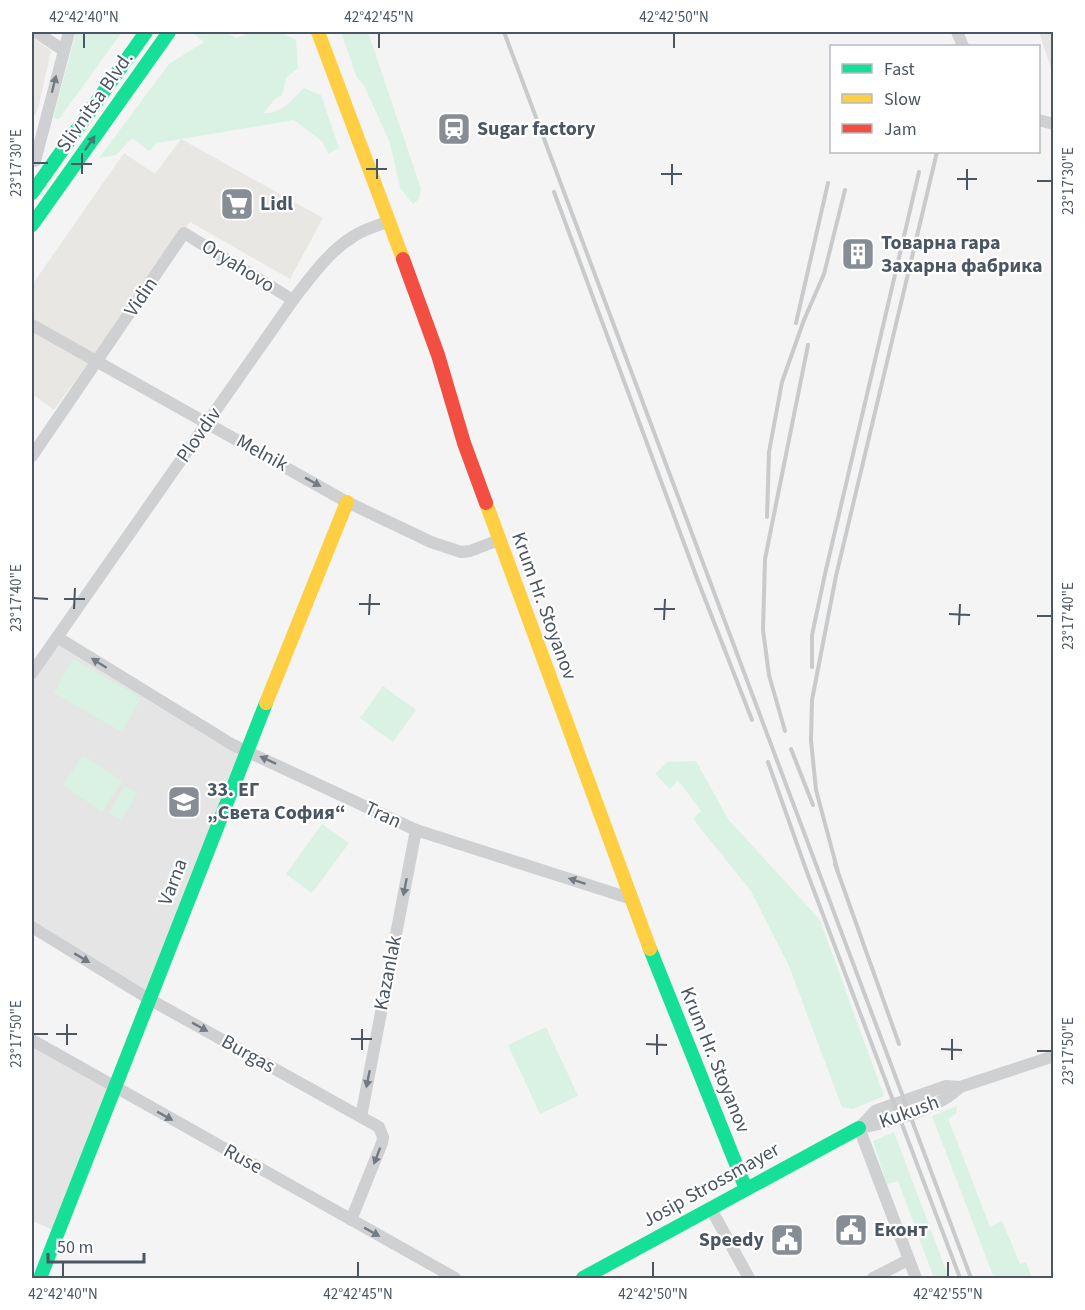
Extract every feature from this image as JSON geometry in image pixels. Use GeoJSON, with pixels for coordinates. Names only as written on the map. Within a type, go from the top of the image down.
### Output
{"type":"FeatureCollection","features":[{"type":"Feature","properties":{"kind":"street"},"geometry":{"type":"LineString","coordinates":[[36,32],[63,50]]}},
{"type":"Feature","properties":{"kind":"street"},"geometry":{"type":"LineString","coordinates":[[33,163],[69,32]]}},
{"type":"Feature","properties":{"kind":"street","name":"Slivnitsa Blvd."},"geometry":{"type":"LineString","coordinates":[[32,193],[146,32]]}},
{"type":"Feature","properties":{"kind":"street","name":"Slivnitsa Blvd."},"geometry":{"type":"LineString","coordinates":[[32,225],[169,32]]}},
{"type":"Feature","properties":{"kind":"street","name":"Krum Hr. Stoyanov"},"geometry":{"type":"LineString","coordinates":[[318,32],[438,355],[464,443],[653,957],[746,1189]]}},
{"type":"Feature","properties":{"kind":"street","name":"Slivnitsa Blvd."},"geometry":{"type":"LineString","coordinates":[[33,163],[47,157],[76,132]]}},
{"type":"Feature","properties":{"kind":"street","name":"Plovdiv"},"geometry":{"type":"LineString","coordinates":[[32,673],[317,269],[343,243],[357,234],[389,221]]}},
{"type":"Feature","properties":{"kind":"street","name":"Oryahovo"},"geometry":{"type":"LineString","coordinates":[[184,233],[293,300]]}},
{"type":"Feature","properties":{"kind":"street","name":"Vidin"},"geometry":{"type":"LineString","coordinates":[[32,456],[184,233]]}},
{"type":"Feature","properties":{"kind":"street","name":"Melnik"},"geometry":{"type":"LineString","coordinates":[[32,326],[347,502],[453,551],[470,551],[499,540]]}},
{"type":"Feature","properties":{"kind":"street","name":"Varna"},"geometry":{"type":"LineString","coordinates":[[40,1278],[246,751],[347,502]]}},
{"type":"Feature","properties":{"kind":"street","name":"Tran"},"geometry":{"type":"LineString","coordinates":[[57,637],[246,751],[416,830],[632,899]]}},
{"type":"Feature","properties":{"kind":"street","name":"Kazanlak"},"geometry":{"type":"LineString","coordinates":[[361,1117],[416,830]]}},
{"type":"Feature","properties":{"kind":"street","name":"Burgas"},"geometry":{"type":"LineString","coordinates":[[32,927],[149,999],[379,1127],[383,1137],[351,1220]]}},
{"type":"Feature","properties":{"kind":"street","name":"Ruse"},"geometry":{"type":"LineString","coordinates":[[32,1040],[455,1278]]}},
{"type":"Feature","properties":{"kind":"street","name":"Kukush"},"geometry":{"type":"LineString","coordinates":[[859,1128],[875,1111],[946,1086],[960,1087],[1053,1056]]}},
{"type":"Feature","properties":{"kind":"street"},"geometry":{"type":"LineString","coordinates":[[859,1128],[916,1278]]}},
{"type":"Feature","properties":{"kind":"street","name":"Josip Strossmayer"},"geometry":{"type":"LineString","coordinates":[[583,1278],[608,1273],[711,1209],[859,1128]]}},
{"type":"Feature","properties":{"kind":"street"},"geometry":{"type":"LineString","coordinates":[[711,1209],[749,1278]]}},
{"type":"Feature","properties":{"kind":"street"},"geometry":{"type":"LineString","coordinates":[[873,1278],[908,1260]]}},
{"type":"Feature","properties":{"kind":"shaded area"},"geometry":{"type":"Polygon","coordinates":[[[1039,32],[1053,32],[1053,74],[1039,32]]]}},
{"type":"Feature","properties":{"kind":"shaded area"},"geometry":{"type":"Polygon","coordinates":[[[32,37],[51,51],[38,109],[32,120],[32,37]]]}},
{"type":"Feature","properties":{"kind":"shaded area"},"geometry":{"type":"Polygon","coordinates":[[[181,139],[323,218],[290,279],[190,222],[54,410],[32,394],[32,285],[124,153],[155,174],[181,139]]]}},
{"type":"Feature","properties":{"kind":"shaded area"},"geometry":{"type":"Polygon","coordinates":[[[57,637],[246,751],[149,999],[32,928],[32,673],[57,637]]]}},
{"type":"Feature","properties":{"kind":"shaded area"},"geometry":{"type":"Polygon","coordinates":[[[32,1040],[114,1087],[58,1232],[32,1221],[32,1040]]]}},
{"type":"Feature","properties":{"kind":"green space"},"geometry":{"type":"Polygon","coordinates":[[[273,31],[296,40],[298,68],[286,78],[282,95],[275,99],[263,113],[281,109],[304,88],[321,95],[339,148],[328,154],[323,142],[294,120],[157,143],[149,151],[132,138],[116,155],[99,158],[169,64],[204,42],[192,32],[226,32],[236,38],[252,33],[273,31]]]}},
{"type":"Feature","properties":{"kind":"green space"},"geometry":{"type":"Polygon","coordinates":[[[76,32],[122,32],[59,119],[55,119],[54,115],[76,32]]]}},
{"type":"Feature","properties":{"kind":"green space"},"geometry":{"type":"Polygon","coordinates":[[[341,32],[368,32],[421,189],[419,199],[413,204],[400,188],[390,143],[364,85],[357,78],[341,32]]]}},
{"type":"Feature","properties":{"kind":"green space"},"geometry":{"type":"Polygon","coordinates":[[[73,659],[141,698],[122,732],[54,693],[73,659]]]}},
{"type":"Feature","properties":{"kind":"green space"},"geometry":{"type":"Polygon","coordinates":[[[383,686],[416,710],[393,742],[360,718],[383,686]]]}},
{"type":"Feature","properties":{"kind":"green space"},"geometry":{"type":"Polygon","coordinates":[[[83,755],[122,781],[102,812],[63,785],[83,755]]]}},
{"type":"Feature","properties":{"kind":"green space"},"geometry":{"type":"Polygon","coordinates":[[[696,761],[728,819],[820,920],[884,1096],[853,1109],[842,1107],[789,966],[751,891],[693,819],[701,811],[678,780],[670,789],[655,774],[667,762],[696,761]]]}},
{"type":"Feature","properties":{"kind":"green space"},"geometry":{"type":"Polygon","coordinates":[[[125,786],[137,794],[121,820],[109,812],[125,786]]]}},
{"type":"Feature","properties":{"kind":"green space"},"geometry":{"type":"Polygon","coordinates":[[[322,824],[349,843],[312,893],[286,874],[322,824]]]}},
{"type":"Feature","properties":{"kind":"green space"},"geometry":{"type":"Polygon","coordinates":[[[546,1027],[578,1096],[540,1114],[508,1045],[546,1027]]]}},
{"type":"Feature","properties":{"kind":"green space"},"geometry":{"type":"Polygon","coordinates":[[[957,1106],[956,1114],[948,1118],[990,1227],[1002,1221],[1020,1264],[1026,1262],[1032,1278],[994,1278],[932,1116],[957,1106]]]}},
{"type":"Feature","properties":{"kind":"green space"},"geometry":{"type":"Polygon","coordinates":[[[894,1132],[949,1278],[934,1278],[898,1181],[887,1184],[873,1141],[894,1132]]]}},
{"type":"Feature","properties":{"kind":"railway"},"geometry":{"type":"LineString","coordinates":[[504,32],[971,1278]]}},
{"type":"Feature","properties":{"kind":"railway"},"geometry":{"type":"LineString","coordinates":[[838,872],[816,790],[811,740],[812,700],[836,576],[937,153]]}},
{"type":"Feature","properties":{"kind":"railway"},"geometry":{"type":"LineString","coordinates":[[812,667],[812,635],[825,574],[919,172]]}},
{"type":"Feature","properties":{"kind":"railway"},"geometry":{"type":"LineString","coordinates":[[796,323],[828,183]]}},
{"type":"Feature","properties":{"kind":"railway"},"geometry":{"type":"LineString","coordinates":[[767,517],[769,452],[782,382],[804,320],[824,274],[845,190]]}},
{"type":"Feature","properties":{"kind":"railway"},"geometry":{"type":"LineString","coordinates":[[554,192],[752,720]]}},
{"type":"Feature","properties":{"kind":"railway"},"geometry":{"type":"LineString","coordinates":[[785,731],[769,675],[763,630],[765,559],[808,345]]}},
{"type":"Feature","properties":{"kind":"railway"},"geometry":{"type":"LineString","coordinates":[[791,749],[813,805]]}},
{"type":"Feature","properties":{"kind":"railway"},"geometry":{"type":"LineString","coordinates":[[768,762],[808,875],[960,1278]]}},
{"type":"Feature","properties":{"kind":"railway"},"geometry":{"type":"LineString","coordinates":[[835,864],[899,1044]]}},
{"type":"Feature","properties":{"kind":"traffic: fast"},"geometry":{"type":"LineString","coordinates":[[32,193],[146,32]]}},
{"type":"Feature","properties":{"kind":"traffic: fast"},"geometry":{"type":"LineString","coordinates":[[32,225],[169,32]]}},
{"type":"Feature","properties":{"kind":"traffic: fast"},"geometry":{"type":"LineString","coordinates":[[40,1278],[266,703]]}},
{"type":"Feature","properties":{"kind":"traffic: fast"},"geometry":{"type":"LineString","coordinates":[[650,949],[746,1189]]}},
{"type":"Feature","properties":{"kind":"traffic: fast"},"geometry":{"type":"LineString","coordinates":[[583,1278],[859,1128]]}},
{"type":"Feature","properties":{"kind":"traffic: slow"},"geometry":{"type":"LineString","coordinates":[[318,32],[403,259]]}},
{"type":"Feature","properties":{"kind":"traffic: slow"},"geometry":{"type":"LineString","coordinates":[[266,703],[347,502]]}},
{"type":"Feature","properties":{"kind":"traffic: slow"},"geometry":{"type":"LineString","coordinates":[[486,503],[650,949]]}},
{"type":"Feature","properties":{"kind":"traffic: jam"},"geometry":{"type":"LineString","coordinates":[[403,259],[438,355],[464,443],[486,503]]}},
{"type":"Feature","properties":{"kind":"place","name":"Sugar factory"},"geometry":{"type":"Point","coordinates":[454,129]}},
{"type":"Feature","properties":{"kind":"place","name":"Lidl"},"geometry":{"type":"Point","coordinates":[237,204]}},
{"type":"Feature","properties":{"kind":"place","name":"Товарна гара Захарна фабрика"},"geometry":{"type":"Point","coordinates":[858,254]}},
{"type":"Feature","properties":{"kind":"place","name":"33. ЕГ „Света София“"},"geometry":{"type":"Point","coordinates":[184,802]}},
{"type":"Feature","properties":{"kind":"place","name":"Еконт"},"geometry":{"type":"Point","coordinates":[851,1230]}},
{"type":"Feature","properties":{"kind":"place","name":"Speedy"},"geometry":{"type":"Point","coordinates":[787,1240]}}]}
